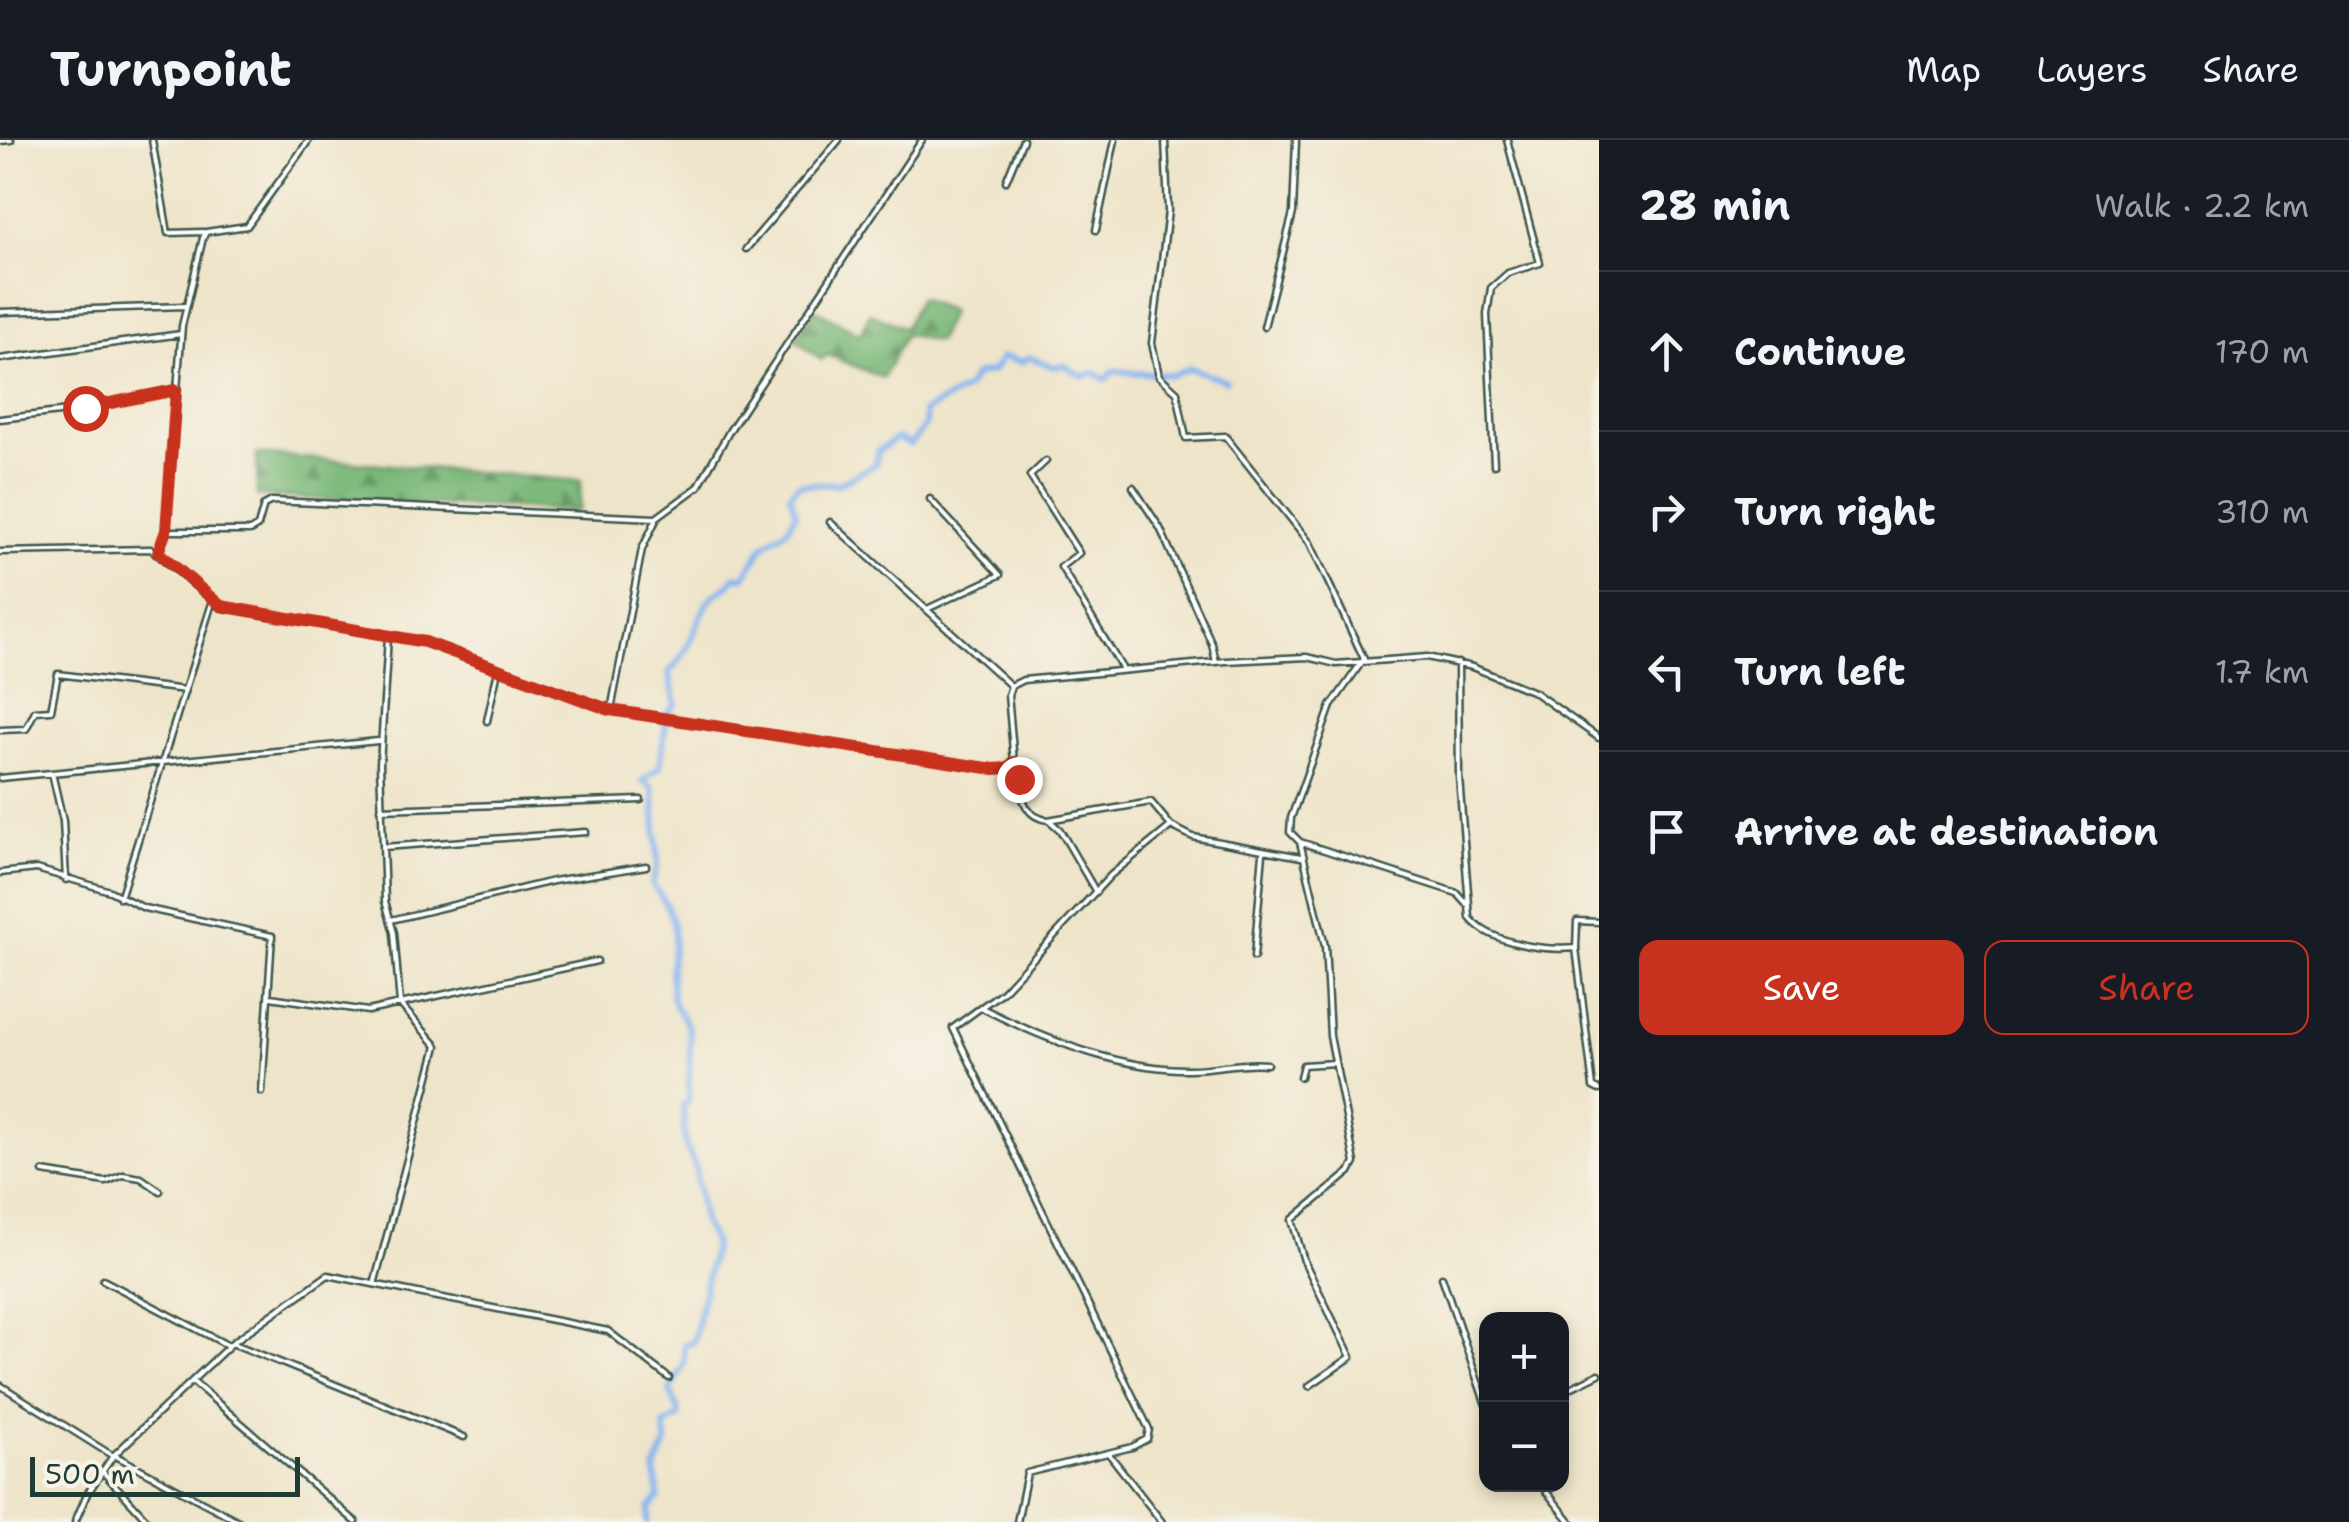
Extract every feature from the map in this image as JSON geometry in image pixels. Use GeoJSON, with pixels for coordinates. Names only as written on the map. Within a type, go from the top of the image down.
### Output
{"type":"FeatureCollection","features":[{"type":"Feature","properties":{"kind":"street"},"geometry":{"type":"LineString","coordinates":[[0,142],[11,140]]}},
{"type":"Feature","properties":{"kind":"street"},"geometry":{"type":"LineString","coordinates":[[152,140],[168,233],[247,226],[310,140]]}},
{"type":"Feature","properties":{"kind":"street"},"geometry":{"type":"LineString","coordinates":[[746,248],[840,140]]}},
{"type":"Feature","properties":{"kind":"street"},"geometry":{"type":"LineString","coordinates":[[610,710],[642,549],[656,518],[698,488],[730,430],[922,140]]}},
{"type":"Feature","properties":{"kind":"street"},"geometry":{"type":"LineString","coordinates":[[1006,180],[1023,140]]}},
{"type":"Feature","properties":{"kind":"street"},"geometry":{"type":"LineString","coordinates":[[1096,230],[1115,140]]}},
{"type":"Feature","properties":{"kind":"street"},"geometry":{"type":"LineString","coordinates":[[1165,140],[1168,210],[1152,339],[1160,380],[1178,392],[1186,438],[1224,436],[1300,528],[1358,639],[1363,662],[1331,706],[1291,818],[1290,832],[1300,842],[1458,893],[1467,904]]}},
{"type":"Feature","properties":{"kind":"street"},"geometry":{"type":"LineString","coordinates":[[1264,327],[1293,213],[1296,140]]}},
{"type":"Feature","properties":{"kind":"street"},"geometry":{"type":"LineString","coordinates":[[1494,465],[1487,314],[1490,288],[1508,273],[1540,263],[1507,140]]}},
{"type":"Feature","properties":{"kind":"street"},"geometry":{"type":"LineString","coordinates":[[158,552],[166,531],[182,334],[206,232]]}},
{"type":"Feature","properties":{"kind":"street"},"geometry":{"type":"LineString","coordinates":[[0,312],[187,306]]}},
{"type":"Feature","properties":{"kind":"street"},"geometry":{"type":"LineString","coordinates":[[0,358],[182,334]]}},
{"type":"Feature","properties":{"kind":"street"},"geometry":{"type":"LineString","coordinates":[[0,420],[176,390]]}},
{"type":"Feature","properties":{"kind":"street"},"geometry":{"type":"LineString","coordinates":[[1046,461],[1030,476],[1078,552],[1062,567],[1123,670]]}},
{"type":"Feature","properties":{"kind":"street"},"geometry":{"type":"LineString","coordinates":[[1134,487],[1160,528],[1212,644],[1216,663]]}},
{"type":"Feature","properties":{"kind":"street"},"geometry":{"type":"LineString","coordinates":[[926,609],[1000,574],[930,499]]}},
{"type":"Feature","properties":{"kind":"street"},"geometry":{"type":"LineString","coordinates":[[166,531],[250,531],[258,526],[264,506],[272,501],[656,518]]}},
{"type":"Feature","properties":{"kind":"street"},"geometry":{"type":"LineString","coordinates":[[830,522],[1011,686]]}},
{"type":"Feature","properties":{"kind":"street"},"geometry":{"type":"LineString","coordinates":[[0,552],[146,548],[158,552],[212,603],[425,642],[610,710],[994,769],[1007,768],[1014,762]]}},
{"type":"Feature","properties":{"kind":"street"},"geometry":{"type":"LineString","coordinates":[[120,898],[212,603]]}},
{"type":"Feature","properties":{"kind":"street"},"geometry":{"type":"LineString","coordinates":[[375,1282],[437,1046],[400,1004],[391,920],[385,901],[380,741],[388,634]]}},
{"type":"Feature","properties":{"kind":"street"},"geometry":{"type":"LineString","coordinates":[[1096,892],[1060,830],[1048,820],[1029,814],[1014,762],[1008,694],[1011,686],[1038,676],[1301,657],[1336,664],[1416,656],[1458,663],[1534,692],[1599,738]]}},
{"type":"Feature","properties":{"kind":"street"},"geometry":{"type":"LineString","coordinates":[[1458,663],[1467,904],[1472,921],[1486,931],[1534,946],[1576,948]]}},
{"type":"Feature","properties":{"kind":"street"},"geometry":{"type":"LineString","coordinates":[[487,721],[498,670]]}},
{"type":"Feature","properties":{"kind":"street"},"geometry":{"type":"LineString","coordinates":[[0,730],[26,729],[36,711],[52,710],[58,674],[186,690]]}},
{"type":"Feature","properties":{"kind":"street"},"geometry":{"type":"LineString","coordinates":[[0,778],[380,741]]}},
{"type":"Feature","properties":{"kind":"street"},"geometry":{"type":"LineString","coordinates":[[52,773],[63,821],[66,880]]}},
{"type":"Feature","properties":{"kind":"street"},"geometry":{"type":"LineString","coordinates":[[381,809],[642,800]]}},
{"type":"Feature","properties":{"kind":"street"},"geometry":{"type":"LineString","coordinates":[[1048,820],[1152,802],[1171,826],[1193,837],[1262,853],[1301,857]]}},
{"type":"Feature","properties":{"kind":"street"},"geometry":{"type":"LineString","coordinates":[[1018,1522],[1027,1474],[1109,1454],[1146,1440],[1148,1427],[954,1034],[954,1025],[1014,980],[1096,892],[1171,826]]}},
{"type":"Feature","properties":{"kind":"street"},"geometry":{"type":"LineString","coordinates":[[384,847],[586,832]]}},
{"type":"Feature","properties":{"kind":"street"},"geometry":{"type":"LineString","coordinates":[[1300,842],[1325,946],[1335,1063],[1354,1166],[1292,1220],[1304,1262],[1351,1358],[1308,1386]]}},
{"type":"Feature","properties":{"kind":"street"},"geometry":{"type":"LineString","coordinates":[[1254,957],[1262,853]]}},
{"type":"Feature","properties":{"kind":"street"},"geometry":{"type":"LineString","coordinates":[[391,920],[552,881],[646,866]]}},
{"type":"Feature","properties":{"kind":"street"},"geometry":{"type":"LineString","coordinates":[[0,873],[37,869],[144,908],[272,936],[262,1092]]}},
{"type":"Feature","properties":{"kind":"street"},"geometry":{"type":"LineString","coordinates":[[1599,922],[1576,921],[1593,1087],[1599,1090]]}},
{"type":"Feature","properties":{"kind":"street"},"geometry":{"type":"LineString","coordinates":[[270,997],[353,1010],[400,1004],[597,961]]}},
{"type":"Feature","properties":{"kind":"street"},"geometry":{"type":"LineString","coordinates":[[980,1008],[1044,1038],[1133,1063],[1186,1070],[1267,1064]]}},
{"type":"Feature","properties":{"kind":"street"},"geometry":{"type":"LineString","coordinates":[[1300,1077],[1303,1065],[1335,1063]]}},
{"type":"Feature","properties":{"kind":"street"},"geometry":{"type":"LineString","coordinates":[[43,1172],[106,1182],[124,1176],[141,1178],[160,1191]]}},
{"type":"Feature","properties":{"kind":"street"},"geometry":{"type":"LineString","coordinates":[[75,1522],[114,1456],[230,1345],[323,1278],[375,1282],[608,1331],[669,1378]]}},
{"type":"Feature","properties":{"kind":"street"},"geometry":{"type":"LineString","coordinates":[[1442,1278],[1485,1402]]}},
{"type":"Feature","properties":{"kind":"street"},"geometry":{"type":"LineString","coordinates":[[103,1280],[230,1345],[464,1437]]}},
{"type":"Feature","properties":{"kind":"street"},"geometry":{"type":"LineString","coordinates":[[1569,1389],[1599,1374]]}},
{"type":"Feature","properties":{"kind":"street"},"geometry":{"type":"LineString","coordinates":[[192,1381],[356,1522]]}},
{"type":"Feature","properties":{"kind":"street"},"geometry":{"type":"LineString","coordinates":[[0,1385],[114,1456],[240,1522]]}},
{"type":"Feature","properties":{"kind":"street"},"geometry":{"type":"LineString","coordinates":[[1109,1454],[1162,1522]]}},
{"type":"Feature","properties":{"kind":"street"},"geometry":{"type":"LineString","coordinates":[[102,1471],[149,1522]]}},
{"type":"Feature","properties":{"kind":"street"},"geometry":{"type":"LineString","coordinates":[[1547,1492],[1571,1522]]}},
{"type":"Feature","properties":{"kind":"green space"},"geometry":{"type":"Polygon","coordinates":[[[919,298],[951,311],[937,342],[905,334],[883,378],[828,355],[821,360],[795,339],[815,309],[860,334],[870,313],[905,328],[919,298]]]}},
{"type":"Feature","properties":{"kind":"green space"},"geometry":{"type":"Polygon","coordinates":[[[257,454],[581,481],[579,511],[257,496],[257,454]]]}},
{"type":"Feature","properties":{"kind":"waterway"},"geometry":{"type":"LineString","coordinates":[[647,1522],[649,1508],[659,1497],[655,1470],[667,1443],[664,1425],[678,1418],[670,1390],[684,1365],[684,1344],[693,1343],[714,1244],[703,1222],[695,1166],[685,1144],[683,1105],[689,1102],[690,1038],[672,996],[674,928],[671,915],[652,884],[658,864],[654,795],[652,787],[642,781],[660,767],[667,714],[676,704],[669,672],[687,648],[711,598],[735,576],[744,578],[764,545],[786,530],[796,514],[790,494],[799,484],[838,484],[876,464],[878,451],[897,438],[910,445],[926,424],[924,412],[967,388],[975,375],[993,371],[1002,357],[1022,362],[1029,357],[1054,367],[1064,365],[1082,376],[1094,373],[1106,379],[1113,371],[1172,375],[1190,368],[1226,381]]}},
{"type":"Feature","properties":{"kind":"route"},"geometry":{"type":"LineString","coordinates":[[85,408],[176,390],[168,458],[166,531],[164,546],[158,552],[212,603],[425,642],[610,710],[994,769],[1007,768],[1014,762],[1019,779]]}}]}
